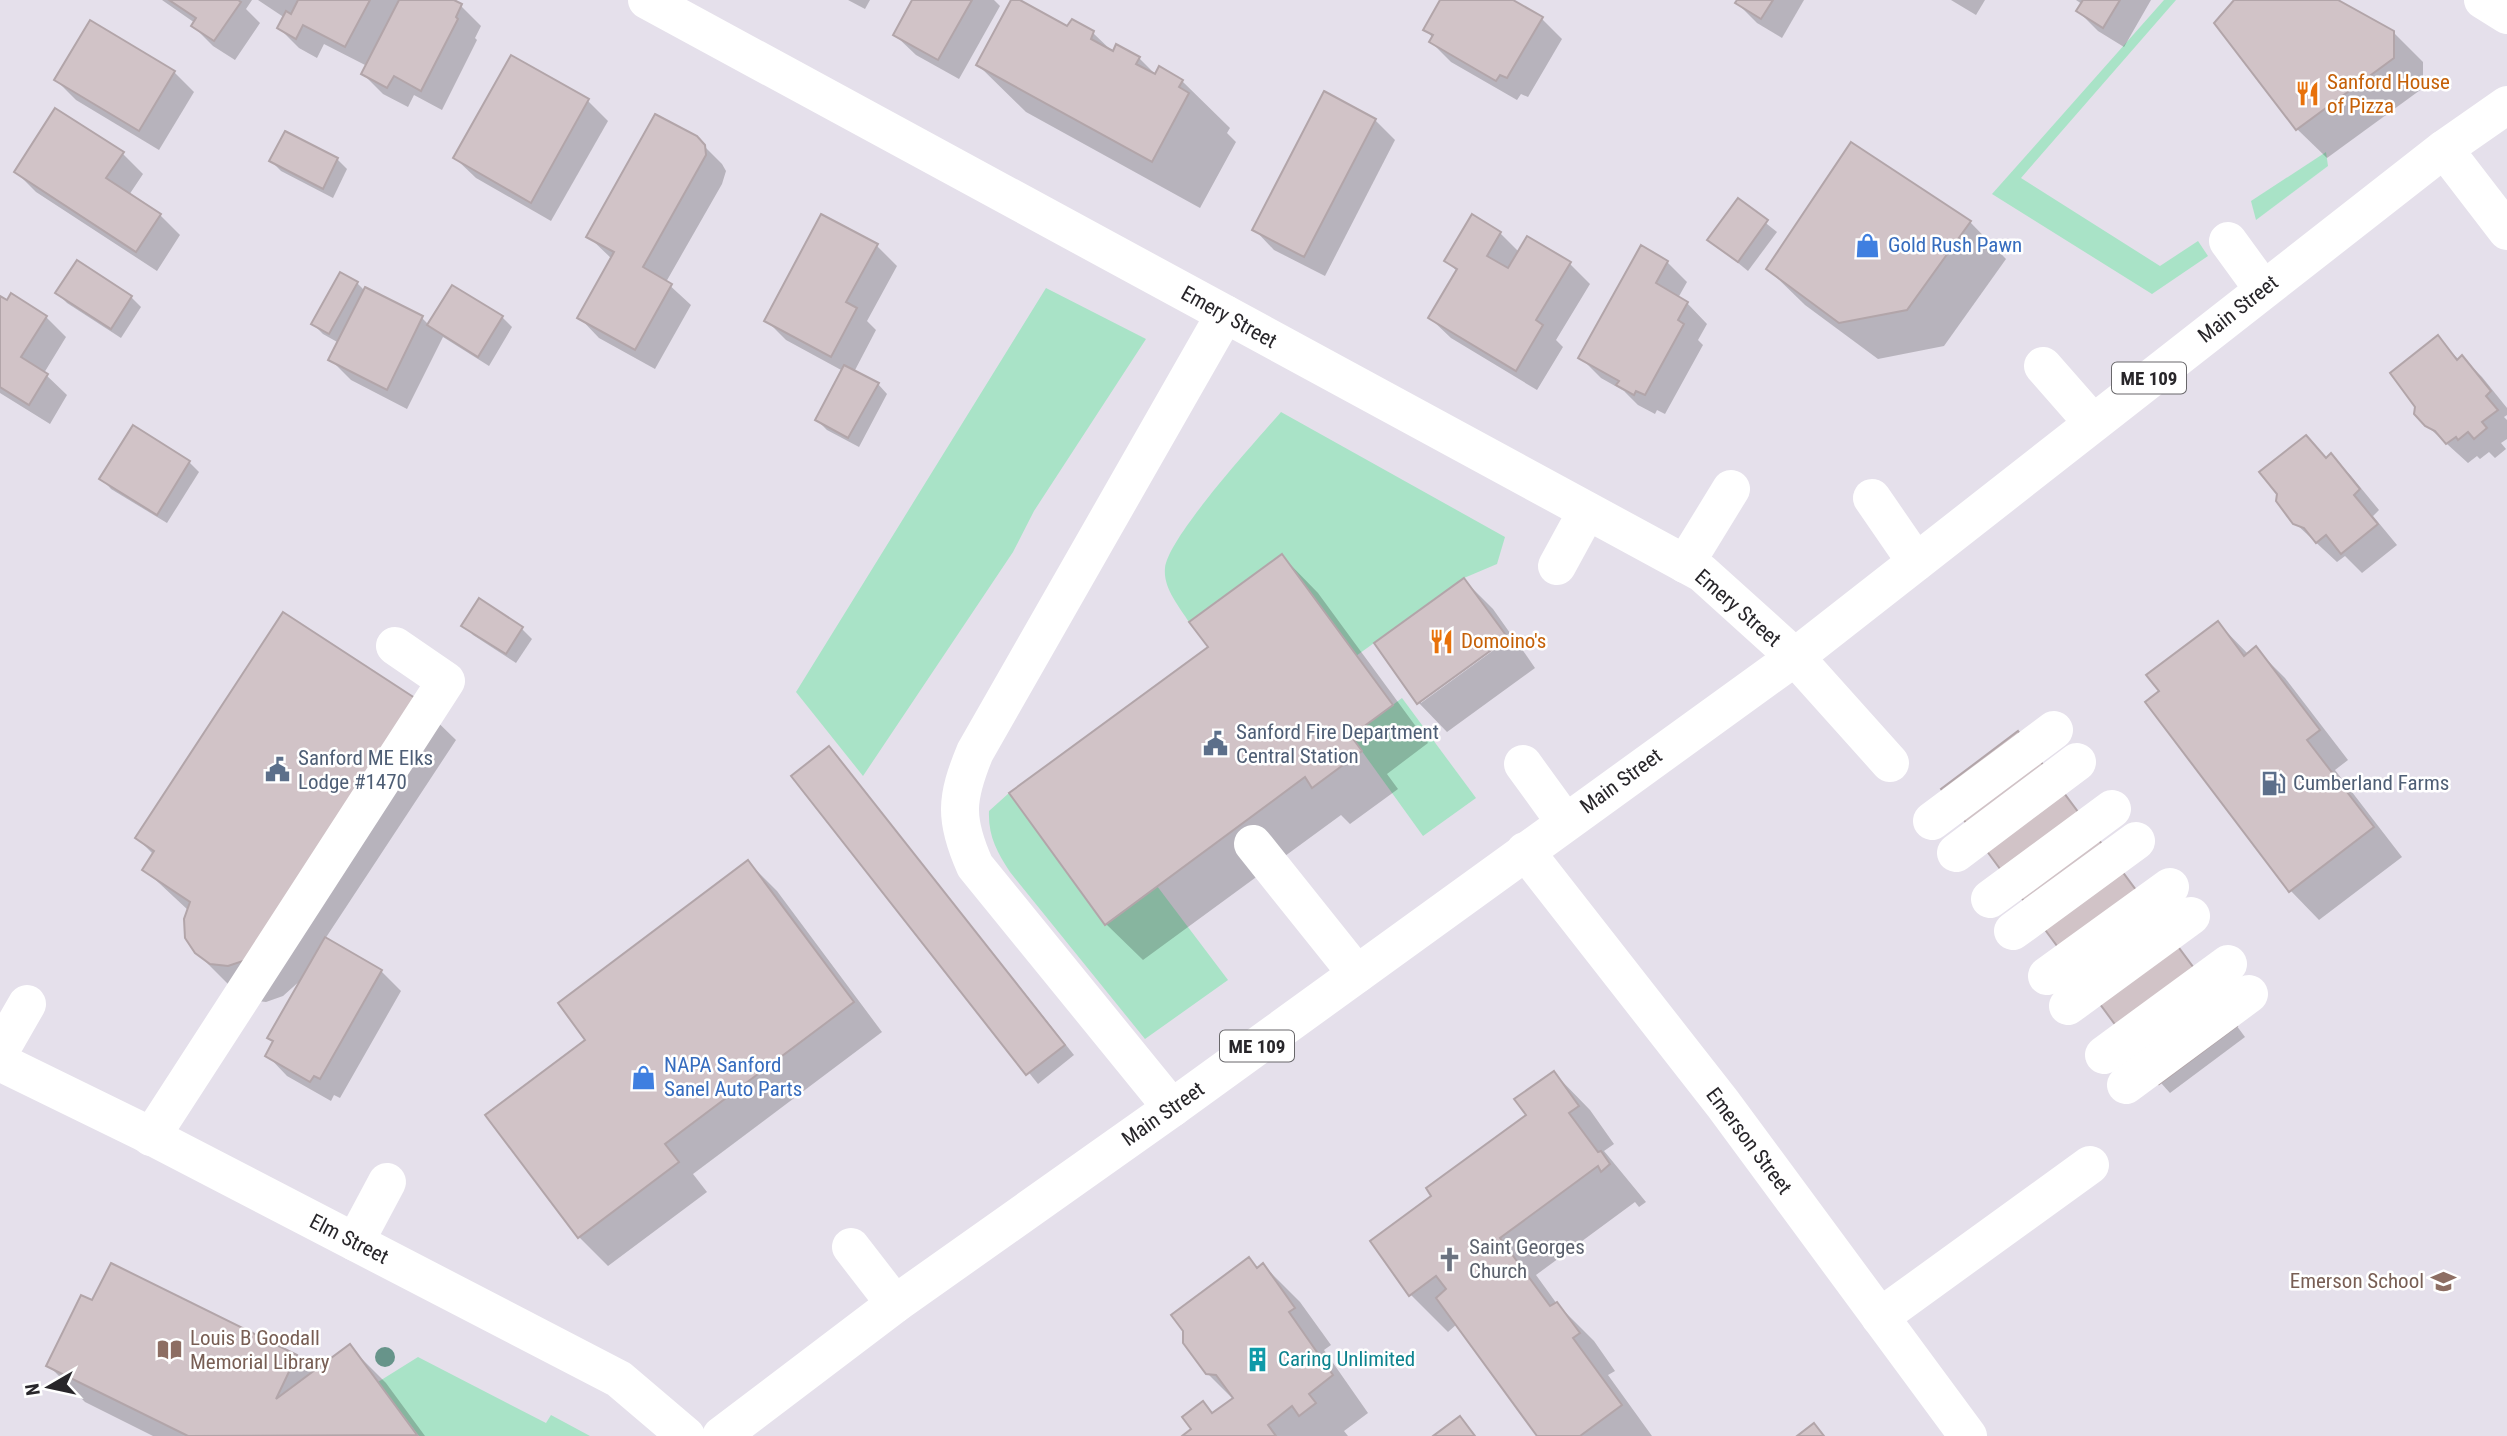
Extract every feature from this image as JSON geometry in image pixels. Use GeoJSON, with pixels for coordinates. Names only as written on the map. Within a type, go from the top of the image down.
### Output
{"type":"FeatureCollection","features":[{"type":"Feature","properties":{"kind":"main road","name":"Emery Street"},"geometry":{"type":"LineString","coordinates":[[647,0],[1702,573],[1795,657],[1890,763]]}},
{"type":"Feature","properties":{"kind":"main road"},"geometry":{"type":"LineString","coordinates":[[2483,0],[2507,15]]}},
{"type":"Feature","properties":{"kind":"main road","name":"Main Street"},"geometry":{"type":"LineString","coordinates":[[721,1436],[895,1304],[1172,1108],[1795,657],[2263,289],[2444,149],[2507,105]]}},
{"type":"Feature","properties":{"kind":"main road"},"geometry":{"type":"LineString","coordinates":[[2444,149],[2507,231]]}},
{"type":"Feature","properties":{"kind":"main road"},"geometry":{"type":"LineString","coordinates":[[2228,242],[2263,289]]}},
{"type":"Feature","properties":{"kind":"main road"},"geometry":{"type":"LineString","coordinates":[[1172,1108],[975,866],[963,839],[959,810],[962,783],[975,752],[1225,314]]}},
{"type":"Feature","properties":{"kind":"main road"},"geometry":{"type":"LineString","coordinates":[[2043,366],[2093,423]]}},
{"type":"Feature","properties":{"kind":"main road"},"geometry":{"type":"LineString","coordinates":[[1685,564],[1731,489]]}},
{"type":"Feature","properties":{"kind":"main road"},"geometry":{"type":"LineString","coordinates":[[1872,498],[1916,562]]}},
{"type":"Feature","properties":{"kind":"main road"},"geometry":{"type":"LineString","coordinates":[[1557,566],[1587,511]]}},
{"type":"Feature","properties":{"kind":"main road"},"geometry":{"type":"LineString","coordinates":[[150,1137],[446,681],[395,646]]}},
{"type":"Feature","properties":{"kind":"main road"},"geometry":{"type":"LineString","coordinates":[[1932,821],[2054,730]]}},
{"type":"Feature","properties":{"kind":"main road"},"geometry":{"type":"LineString","coordinates":[[1956,853],[2077,762]]}},
{"type":"Feature","properties":{"kind":"main road"},"geometry":{"type":"LineString","coordinates":[[1523,764],[1565,822]]}},
{"type":"Feature","properties":{"kind":"main road"},"geometry":{"type":"LineString","coordinates":[[1990,899],[2112,808]]}},
{"type":"Feature","properties":{"kind":"main road"},"geometry":{"type":"LineString","coordinates":[[2013,931],[2136,841]]}},
{"type":"Feature","properties":{"kind":"main road"},"geometry":{"type":"LineString","coordinates":[[1253,844],[1357,974]]}},
{"type":"Feature","properties":{"kind":"main road","name":"Emerson Street"},"geometry":{"type":"LineString","coordinates":[[1525,852],[1723,1104],[1968,1436]]}},
{"type":"Feature","properties":{"kind":"main road"},"geometry":{"type":"LineString","coordinates":[[2057,991],[2180,901]]}},
{"type":"Feature","properties":{"kind":"main road"},"geometry":{"type":"LineString","coordinates":[[2228,964],[2115,1070],[2249,995]]}},
{"type":"Feature","properties":{"kind":"main road"},"geometry":{"type":"LineString","coordinates":[[0,1051],[26,1004]]}},
{"type":"Feature","properties":{"kind":"main road","name":"Elm Street"},"geometry":{"type":"LineString","coordinates":[[0,1062],[619,1379],[686,1436]]}},
{"type":"Feature","properties":{"kind":"main road"},"geometry":{"type":"LineString","coordinates":[[1880,1317],[2090,1165]]}},
{"type":"Feature","properties":{"kind":"main road"},"geometry":{"type":"LineString","coordinates":[[355,1242],[387,1182]]}},
{"type":"Feature","properties":{"kind":"main road"},"geometry":{"type":"LineString","coordinates":[[851,1247],[895,1304]]}},
{"type":"Feature","properties":{"kind":"green space"},"geometry":{"type":"Polygon","coordinates":[[[2164,0],[2176,0],[2021,178],[2160,266],[2198,241],[2208,256],[2152,294],[1992,194],[2164,0]]]}},
{"type":"Feature","properties":{"kind":"green space"},"geometry":{"type":"Polygon","coordinates":[[[2326,152],[2328,166],[2256,220],[2251,201],[2326,152]]]}},
{"type":"Feature","properties":{"kind":"green space"},"geometry":{"type":"Polygon","coordinates":[[[1046,288],[1146,339],[1034,511],[1013,552],[863,776],[796,692],[1046,288]]]}},
{"type":"Feature","properties":{"kind":"green space"},"geometry":{"type":"Polygon","coordinates":[[[1281,412],[1505,537],[1497,564],[1464,578],[1356,656],[1282,554],[1189,622],[1166,583],[1165,568],[1170,554],[1197,512],[1281,412]]]}},
{"type":"Feature","properties":{"kind":"green space"},"geometry":{"type":"Polygon","coordinates":[[[1402,698],[1476,798],[1423,836],[1351,736],[1402,698]]]}},
{"type":"Feature","properties":{"kind":"green space"},"geometry":{"type":"Polygon","coordinates":[[[1009,793],[1105,925],[1157,886],[1228,980],[1145,1039],[1001,858],[992,836],[989,811],[1009,793]]]}},
{"type":"Feature","properties":{"kind":"green space"},"geometry":{"type":"Polygon","coordinates":[[[418,1357],[546,1423],[551,1415],[590,1436],[419,1436],[378,1382],[418,1357]]]}},
{"type":"Feature","properties":{"kind":"building"},"geometry":{"type":"Polygon","coordinates":[[[169,0],[241,2],[214,41],[191,26],[196,18],[169,0]]]}},
{"type":"Feature","properties":{"kind":"building"},"geometry":{"type":"Polygon","coordinates":[[[298,0],[370,0],[345,47],[303,25],[296,39],[277,28],[286,11],[291,14],[298,0]]]}},
{"type":"Feature","properties":{"kind":"building"},"geometry":{"type":"Polygon","coordinates":[[[399,0],[454,0],[462,4],[456,17],[458,19],[421,91],[394,76],[387,88],[361,74],[399,0]]]}},
{"type":"Feature","properties":{"kind":"building"},"geometry":{"type":"Polygon","coordinates":[[[912,0],[972,0],[938,60],[893,35],[912,0]]]}},
{"type":"Feature","properties":{"kind":"building"},"geometry":{"type":"Polygon","coordinates":[[[1011,0],[1020,0],[1067,26],[1072,19],[1094,31],[1091,39],[1113,51],[1116,44],[1140,57],[1136,64],[1155,74],[1159,66],[1183,80],[1179,87],[1189,93],[1152,162],[976,65],[1011,0]]]}},
{"type":"Feature","properties":{"kind":"building"},"geometry":{"type":"Polygon","coordinates":[[[1440,0],[1513,0],[1543,17],[1507,78],[1500,75],[1496,81],[1429,42],[1433,35],[1423,30],[1440,0]]]}},
{"type":"Feature","properties":{"kind":"building"},"geometry":{"type":"Polygon","coordinates":[[[1737,0],[1773,0],[1761,19],[1735,3],[1737,0]]]}},
{"type":"Feature","properties":{"kind":"building"},"geometry":{"type":"Polygon","coordinates":[[[2083,0],[2120,0],[2103,28],[2076,11],[2083,0]]]}},
{"type":"Feature","properties":{"kind":"building","name":"Sanford House of Pizza"},"geometry":{"type":"Polygon","coordinates":[[[2234,0],[2338,0],[2394,31],[2394,58],[2296,130],[2214,23],[2234,0]]]}},
{"type":"Feature","properties":{"kind":"building"},"geometry":{"type":"Polygon","coordinates":[[[90,20],[175,71],[139,131],[54,80],[90,20]]]}},
{"type":"Feature","properties":{"kind":"building"},"geometry":{"type":"Polygon","coordinates":[[[511,55],[589,99],[531,203],[453,158],[511,55]]]}},
{"type":"Feature","properties":{"kind":"building"},"geometry":{"type":"Polygon","coordinates":[[[1324,91],[1376,119],[1304,257],[1252,230],[1324,91]]]}},
{"type":"Feature","properties":{"kind":"building"},"geometry":{"type":"Polygon","coordinates":[[[55,108],[124,152],[106,178],[161,214],[136,252],[14,172],[55,108]]]}},
{"type":"Feature","properties":{"kind":"building"},"geometry":{"type":"Polygon","coordinates":[[[655,114],[697,136],[705,145],[706,155],[643,267],[672,284],[635,350],[577,318],[614,252],[586,237],[655,114]]]}},
{"type":"Feature","properties":{"kind":"building"},"geometry":{"type":"Polygon","coordinates":[[[285,131],[338,158],[323,189],[269,161],[285,131]]]}},
{"type":"Feature","properties":{"kind":"building","name":"Gold Rush Pawn"},"geometry":{"type":"Polygon","coordinates":[[[1851,142],[1971,221],[1907,310],[1839,323],[1766,269],[1851,142]]]}},
{"type":"Feature","properties":{"kind":"building"},"geometry":{"type":"Polygon","coordinates":[[[1738,198],[1768,220],[1738,262],[1707,240],[1738,198]]]}},
{"type":"Feature","properties":{"kind":"building"},"geometry":{"type":"Polygon","coordinates":[[[821,214],[878,244],[846,302],[857,308],[831,357],[764,321],[821,214]]]}},
{"type":"Feature","properties":{"kind":"building"},"geometry":{"type":"Polygon","coordinates":[[[1472,214],[1501,232],[1487,256],[1508,268],[1527,236],[1571,262],[1536,320],[1543,325],[1516,371],[1428,318],[1457,269],[1444,261],[1472,214]]]}},
{"type":"Feature","properties":{"kind":"building"},"geometry":{"type":"Polygon","coordinates":[[[1641,245],[1668,261],[1656,283],[1688,302],[1678,320],[1684,324],[1645,395],[1636,391],[1634,395],[1616,385],[1619,381],[1578,358],[1641,245]]]}},
{"type":"Feature","properties":{"kind":"building"},"geometry":{"type":"Polygon","coordinates":[[[77,260],[132,296],[111,329],[55,293],[77,260]]]}},
{"type":"Feature","properties":{"kind":"building"},"geometry":{"type":"Polygon","coordinates":[[[340,272],[358,282],[329,334],[311,324],[340,272]]]}},
{"type":"Feature","properties":{"kind":"building"},"geometry":{"type":"Polygon","coordinates":[[[452,285],[503,316],[478,357],[427,325],[452,285]]]}},
{"type":"Feature","properties":{"kind":"building"},"geometry":{"type":"Polygon","coordinates":[[[365,287],[423,316],[387,390],[328,360],[365,287]]]}},
{"type":"Feature","properties":{"kind":"building"},"geometry":{"type":"Polygon","coordinates":[[[11,293],[47,316],[21,357],[48,374],[29,405],[0,387],[0,296],[7,300],[11,293]]]}},
{"type":"Feature","properties":{"kind":"building"},"geometry":{"type":"Polygon","coordinates":[[[2438,335],[2457,360],[2462,355],[2491,391],[2486,396],[2498,410],[2482,422],[2487,428],[2474,439],[2468,432],[2458,440],[2456,437],[2446,444],[2414,414],[2415,407],[2390,373],[2438,335]]]}},
{"type":"Feature","properties":{"kind":"building"},"geometry":{"type":"Polygon","coordinates":[[[844,365],[879,383],[848,438],[815,420],[844,365]]]}},
{"type":"Feature","properties":{"kind":"building"},"geometry":{"type":"Polygon","coordinates":[[[133,425],[190,461],[157,515],[99,479],[133,425]]]}},
{"type":"Feature","properties":{"kind":"building"},"geometry":{"type":"Polygon","coordinates":[[[2306,435],[2326,458],[2331,453],[2360,489],[2354,495],[2378,524],[2341,554],[2326,535],[2316,543],[2304,528],[2293,524],[2276,501],[2277,494],[2259,472],[2306,435]]]}},
{"type":"Feature","properties":{"kind":"building","name":"Sanford Fire Department Central Station"},"geometry":{"type":"Polygon","coordinates":[[[1282,554],[1393,705],[1351,736],[1362,751],[1312,788],[1305,777],[1105,925],[1009,793],[1208,647],[1189,622],[1282,554]]]}},
{"type":"Feature","properties":{"kind":"building","name":"Domoino's"},"geometry":{"type":"Polygon","coordinates":[[[1464,578],[1508,638],[1417,704],[1374,643],[1464,578]]]}},
{"type":"Feature","properties":{"kind":"building"},"geometry":{"type":"Polygon","coordinates":[[[479,598],[523,627],[506,654],[461,626],[479,598]]]}},
{"type":"Feature","properties":{"kind":"building","name":"Sanford ME Elks Lodge #1470"},"geometry":{"type":"Polygon","coordinates":[[[283,612],[421,702],[246,960],[228,966],[210,964],[195,953],[185,938],[184,919],[190,902],[142,870],[154,851],[135,838],[283,612]]]}},
{"type":"Feature","properties":{"kind":"building","name":"Cumberland Farms"},"geometry":{"type":"Polygon","coordinates":[[[2218,621],[2244,656],[2256,646],[2320,730],[2307,740],[2374,827],[2289,892],[2145,702],[2159,691],[2146,675],[2218,621]]]}},
{"type":"Feature","properties":{"kind":"building"},"geometry":{"type":"Polygon","coordinates":[[[2018,731],[2237,1026],[2159,1084],[1941,789],[2018,731]]]}},
{"type":"Feature","properties":{"kind":"building"},"geometry":{"type":"Polygon","coordinates":[[[829,746],[1065,1045],[1026,1075],[791,776],[829,746]]]}},
{"type":"Feature","properties":{"kind":"building","name":"NAPA Sanford Sanel Auto Parts"},"geometry":{"type":"Polygon","coordinates":[[[748,860],[854,1002],[665,1144],[679,1162],[578,1238],[485,1115],[585,1040],[558,1003],[748,860]]]}},
{"type":"Feature","properties":{"kind":"building"},"geometry":{"type":"Polygon","coordinates":[[[325,937],[382,970],[320,1079],[314,1076],[310,1082],[265,1056],[273,1041],[267,1038],[325,937]]]}},
{"type":"Feature","properties":{"kind":"building","name":"Saint Georges Church"},"geometry":{"type":"Polygon","coordinates":[[[1554,1071],[1579,1106],[1569,1113],[1610,1164],[1601,1172],[1598,1166],[1500,1238],[1550,1306],[1557,1302],[1580,1333],[1573,1338],[1622,1405],[1580,1436],[1537,1436],[1436,1298],[1446,1289],[1436,1276],[1409,1296],[1370,1241],[1431,1196],[1426,1188],[1526,1115],[1514,1099],[1554,1071]]]}},
{"type":"Feature","properties":{"kind":"building","name":"Caring Unlimited"},"geometry":{"type":"Polygon","coordinates":[[[1249,1257],[1257,1268],[1263,1263],[1295,1308],[1289,1312],[1333,1375],[1309,1394],[1316,1403],[1299,1416],[1292,1406],[1268,1425],[1276,1436],[1182,1436],[1191,1429],[1182,1417],[1203,1401],[1212,1413],[1233,1398],[1216,1375],[1206,1374],[1183,1343],[1183,1331],[1171,1315],[1249,1257]]]}},
{"type":"Feature","properties":{"kind":"building","name":"Louis B Goodall Memorial Library"},"geometry":{"type":"Polygon","coordinates":[[[111,1263],[297,1355],[276,1399],[350,1344],[417,1435],[188,1436],[46,1366],[81,1295],[92,1300],[111,1263]]]}},
{"type":"Feature","properties":{"kind":"building","name":"Caring Unlimited"},"geometry":{"type":"Polygon","coordinates":[[[1460,1416],[1475,1436],[1433,1436],[1460,1416]]]}},
{"type":"Feature","properties":{"kind":"building"},"geometry":{"type":"Polygon","coordinates":[[[1814,1423],[1824,1436],[1797,1436],[1814,1423]]]}},
{"type":"Feature","properties":{"kind":"place","name":"Sanford House of Pizza"},"geometry":{"type":"Point","coordinates":[2307,94]}},
{"type":"Feature","properties":{"kind":"place","name":"Gold Rush Pawn"},"geometry":{"type":"Point","coordinates":[1868,245]}},
{"type":"Feature","properties":{"kind":"place","name":"Domoino's"},"geometry":{"type":"Point","coordinates":[1441,641]}},
{"type":"Feature","properties":{"kind":"place","name":"Sanford Fire Department Central Station"},"geometry":{"type":"Point","coordinates":[1216,744]}},
{"type":"Feature","properties":{"kind":"place","name":"Sanford ME Elks Lodge #1470"},"geometry":{"type":"Point","coordinates":[278,770]}},
{"type":"Feature","properties":{"kind":"place","name":"Cumberland Farms"},"geometry":{"type":"Point","coordinates":[2273,783]}},
{"type":"Feature","properties":{"kind":"place","name":"NAPA Sanford Sanel Auto Parts"},"geometry":{"type":"Point","coordinates":[644,1077]}},
{"type":"Feature","properties":{"kind":"place","name":"Saint Georges Church"},"geometry":{"type":"Point","coordinates":[1449,1259]}},
{"type":"Feature","properties":{"kind":"place","name":"Emerson School"},"geometry":{"type":"Point","coordinates":[2444,1281]}},
{"type":"Feature","properties":{"kind":"place","name":"Louis B Goodall Memorial Library"},"geometry":{"type":"Point","coordinates":[170,1350]}},
{"type":"Feature","properties":{"kind":"place","name":"Caring Unlimited"},"geometry":{"type":"Point","coordinates":[1258,1359]}}]}
